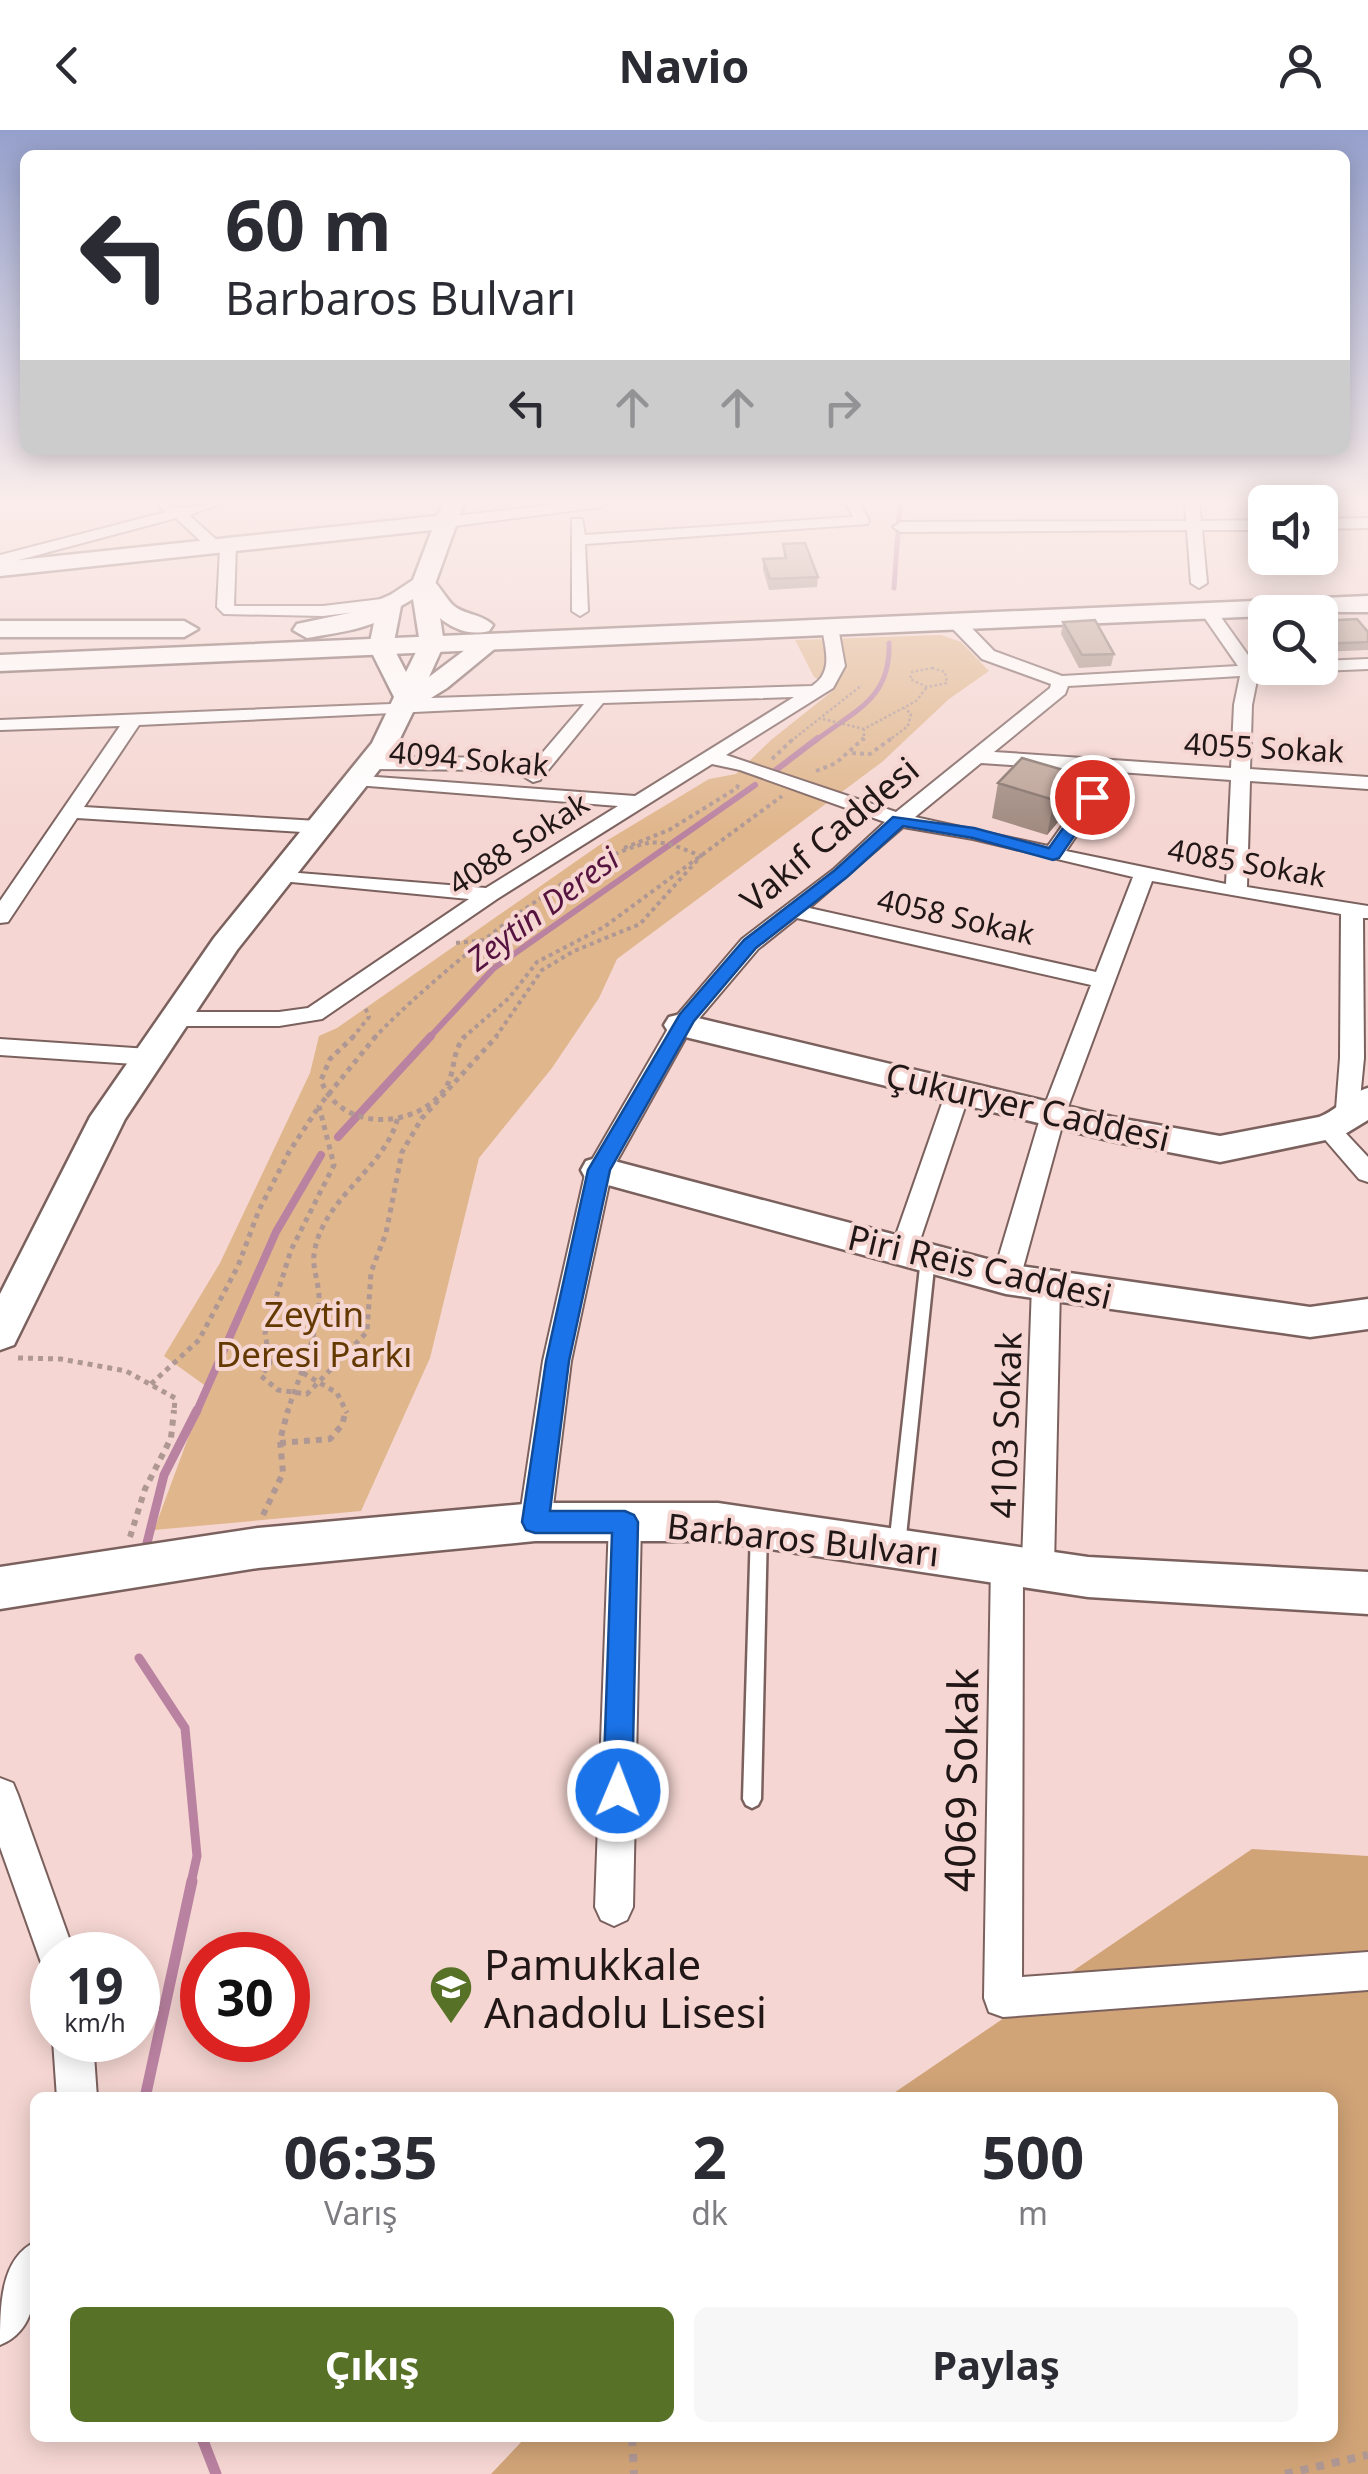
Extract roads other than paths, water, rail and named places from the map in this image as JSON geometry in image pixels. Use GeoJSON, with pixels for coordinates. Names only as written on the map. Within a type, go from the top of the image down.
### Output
{"type":"FeatureCollection","features":[{"type":"Feature","properties":{"kind":"main road"},"geometry":{"type":"LineString","coordinates":[[431,612],[436,629]]}},
{"type":"Feature","properties":{"kind":"main road"},"geometry":{"type":"LineString","coordinates":[[0,639],[296,633],[357,620],[436,629],[804,612]]}},
{"type":"Feature","properties":{"kind":"main road"},"geometry":{"type":"LineString","coordinates":[[491,627],[830,627],[1176,612]]}},
{"type":"Feature","properties":{"kind":"main road"},"geometry":{"type":"LineString","coordinates":[[0,629],[110,626],[296,633]]}},
{"type":"Feature","properties":{"kind":"main road"},"geometry":{"type":"LineString","coordinates":[[0,663],[385,626]]}},
{"type":"Feature","properties":{"kind":"street"},"geometry":{"type":"LineString","coordinates":[[329,612],[385,626]]}},
{"type":"Feature","properties":{"kind":"street"},"geometry":{"type":"LineString","coordinates":[[385,626],[397,612]]}},
{"type":"Feature","properties":{"kind":"street"},"geometry":{"type":"LineString","coordinates":[[1212,617],[1248,667]]}},
{"type":"Feature","properties":{"kind":"street"},"geometry":{"type":"LineString","coordinates":[[956,622],[988,655],[1060,681],[1248,670]]}},
{"type":"Feature","properties":{"kind":"street"},"geometry":{"type":"LineString","coordinates":[[385,626],[401,703]]}},
{"type":"Feature","properties":{"kind":"street"},"geometry":{"type":"LineString","coordinates":[[401,703],[432,691],[491,627]]}},
{"type":"Feature","properties":{"kind":"street"},"geometry":{"type":"LineString","coordinates":[[0,725],[401,703],[816,691],[827,684],[836,666],[830,627]]}},
{"type":"Feature","properties":{"kind":"street"},"geometry":{"type":"LineString","coordinates":[[8,1346],[108,1116],[225,945],[384,744],[436,629]]}},
{"type":"Feature","properties":{"kind":"street"},"geometry":{"type":"LineString","coordinates":[[1338,665],[1368,664]]}},
{"type":"Feature","properties":{"kind":"street"},"geometry":{"type":"LineString","coordinates":[[1236,892],[1243,705],[1248,680]]}},
{"type":"Feature","properties":{"kind":"street","name":"Vakıf Caddesi"},"geometry":{"type":"LineString","coordinates":[[535,1522],[558,1361],[599,1170],[681,1025],[750,944],[1058,690],[1060,681]]}},
{"type":"Feature","properties":{"kind":"street","name":"4088 Sokak"},"geometry":{"type":"LineString","coordinates":[[174,1019],[314,1014],[490,895],[816,691]]}},
{"type":"Feature","properties":{"kind":"street"},"geometry":{"type":"LineString","coordinates":[[519,792],[597,699]]}},
{"type":"Feature","properties":{"kind":"street"},"geometry":{"type":"LineString","coordinates":[[0,917],[133,720]]}},
{"type":"Feature","properties":{"kind":"street","name":"4055 Sokak"},"geometry":{"type":"LineString","coordinates":[[978,756],[1368,783]]}},
{"type":"Feature","properties":{"kind":"street","name":"4085 Sokak"},"geometry":{"type":"LineString","coordinates":[[711,758],[746,765],[899,820],[974,833],[1144,874],[1360,911]]}},
{"type":"Feature","properties":{"kind":"street"},"geometry":{"type":"LineString","coordinates":[[363,771],[543,764]]}},
{"type":"Feature","properties":{"kind":"street"},"geometry":{"type":"LineString","coordinates":[[1053,854],[1112,768]]}},
{"type":"Feature","properties":{"kind":"street","name":"4094 Sokak"},"geometry":{"type":"LineString","coordinates":[[363,771],[519,792],[638,802]]}},
{"type":"Feature","properties":{"kind":"street"},"geometry":{"type":"LineString","coordinates":[[71,812],[318,827]]}},
{"type":"Feature","properties":{"kind":"street"},"geometry":{"type":"LineString","coordinates":[[1006,1279],[1053,1115],[1144,874]]}},
{"type":"Feature","properties":{"kind":"street"},"geometry":{"type":"LineString","coordinates":[[280,875],[490,895]]}},
{"type":"Feature","properties":{"kind":"street"},"geometry":{"type":"LineString","coordinates":[[0,884],[22,884]]}},
{"type":"Feature","properties":{"kind":"street","name":"4058 Sokak"},"geometry":{"type":"LineString","coordinates":[[794,910],[1105,981]]}},
{"type":"Feature","properties":{"kind":"street"},"geometry":{"type":"LineString","coordinates":[[1360,911],[1347,1116],[1368,1173]]}},
{"type":"Feature","properties":{"kind":"street","name":"Çukuryer Caddesi"},"geometry":{"type":"LineString","coordinates":[[681,1025],[1053,1115],[1220,1148],[1347,1116]]}},
{"type":"Feature","properties":{"kind":"street"},"geometry":{"type":"LineString","coordinates":[[0,1048],[149,1057]]}},
{"type":"Feature","properties":{"kind":"street"},"geometry":{"type":"LineString","coordinates":[[915,1255],[958,1092]]}},
{"type":"Feature","properties":{"kind":"street","name":"Piri Reis Caddesi"},"geometry":{"type":"LineString","coordinates":[[599,1170],[1006,1279],[1310,1322],[1368,1314]]}},
{"type":"Feature","properties":{"kind":"street","name":"4103 Sokak"},"geometry":{"type":"LineString","coordinates":[[1022,1565],[1046,1286]]}},
{"type":"Feature","properties":{"kind":"street","name":"Barbaros Bulvarı"},"geometry":{"type":"LineString","coordinates":[[0,1588],[258,1548],[535,1522],[718,1522],[1088,1577],[1368,1592]]}},
{"type":"Feature","properties":{"kind":"street"},"geometry":{"type":"LineString","coordinates":[[614,1906],[625,1522]]}},
{"type":"Feature","properties":{"kind":"street","name":"4069 Sokak"},"geometry":{"type":"LineString","coordinates":[[1022,1565],[1003,1998],[1368,1971]]}},
{"type":"Feature","properties":{"kind":"street"},"geometry":{"type":"LineString","coordinates":[[0,1795],[48,1932]]}},
{"type":"Feature","properties":{"kind":"street"},"geometry":{"type":"LineString","coordinates":[[75,2062],[77,2092]]}},
{"type":"Feature","properties":{"kind":"street"},"geometry":{"type":"LineString","coordinates":[[0,2323],[30,2272]]}},
{"type":"Feature","properties":{"kind":"lane"},"geometry":{"type":"LineString","coordinates":[[897,1549],[915,1255]]}},
{"type":"Feature","properties":{"kind":"lane"},"geometry":{"type":"LineString","coordinates":[[752,1799],[760,1528]]}},
{"type":"Feature","properties":{"kind":"waterway","name":"Zeytin Deresi"},"geometry":{"type":"LineString","coordinates":[[815,741],[857,711],[877,690],[884,678],[889,643]]}},
{"type":"Feature","properties":{"kind":"waterway","name":"Zeytin Deresi"},"geometry":{"type":"LineString","coordinates":[[776,770],[818,738]]}},
{"type":"Feature","properties":{"kind":"waterway","name":"Zeytin Deresi"},"geometry":{"type":"LineString","coordinates":[[429,1038],[494,968],[755,785]]}},
{"type":"Feature","properties":{"kind":"waterway","name":"Zeytin Deresi"},"geometry":{"type":"LineString","coordinates":[[338,1137],[431,1036]]}},
{"type":"Feature","properties":{"kind":"waterway","name":"Zeytin Deresi"},"geometry":{"type":"LineString","coordinates":[[196,1413],[276,1232],[321,1155]]}},
{"type":"Feature","properties":{"kind":"waterway","name":"Zeytin Deresi"},"geometry":{"type":"LineString","coordinates":[[147,1543],[164,1475],[197,1410]]}},
{"type":"Feature","properties":{"kind":"waterway","name":"Zeytin Deresi"},"geometry":{"type":"LineString","coordinates":[[139,1658],[185,1728],[197,1856],[191,1883]]}},
{"type":"Feature","properties":{"kind":"waterway","name":"Zeytin Deresi"},"geometry":{"type":"LineString","coordinates":[[146,2092],[192,1881]]}},
{"type":"Feature","properties":{"kind":"waterway","name":"Zeytin Deresi"},"geometry":{"type":"LineString","coordinates":[[204,2442],[216,2474]]}},
{"type":"Feature","properties":{"kind":"place","name":"Pamukkale Anadolu Lisesi"},"geometry":{"type":"Point","coordinates":[451,2025]}},
{"type":"Feature","properties":{"kind":"park label","name":"Zeytin Deresi Parkı"},"geometry":{"type":"Point","coordinates":[314,1333]}}]}
